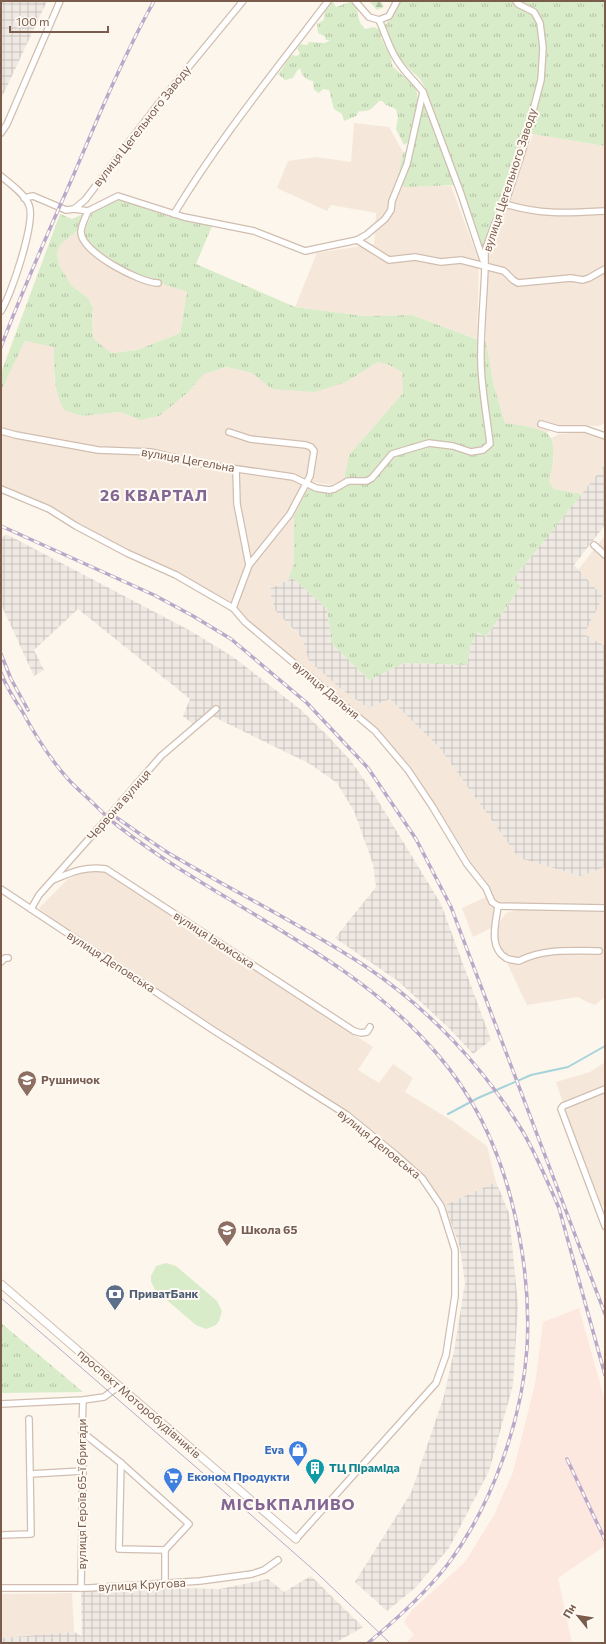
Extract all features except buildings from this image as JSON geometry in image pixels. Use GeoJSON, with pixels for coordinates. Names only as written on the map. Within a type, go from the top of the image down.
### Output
{"type":"FeatureCollection","features":[{"type":"Feature","properties":{"kind":"street"},"geometry":{"type":"LineString","coordinates":[[1,133],[60,1]]}},
{"type":"Feature","properties":{"kind":"street","name":"вулиця Цегельного Заводу"},"geometry":{"type":"LineString","coordinates":[[74,209],[85,200],[159,103],[243,1]]}},
{"type":"Feature","properties":{"kind":"street"},"geometry":{"type":"LineString","coordinates":[[174,214],[193,182],[235,123],[328,1]]}},
{"type":"Feature","properties":{"kind":"street"},"geometry":{"type":"LineString","coordinates":[[355,1],[369,17],[379,20],[389,16],[398,1]]}},
{"type":"Feature","properties":{"kind":"street","name":"вулиця Цегельного Заводу"},"geometry":{"type":"LineString","coordinates":[[348,481],[367,481],[372,478],[392,454],[429,443],[453,446],[472,452],[482,450],[490,444],[482,395],[481,363],[485,251],[494,222],[505,204],[523,149],[541,80],[543,48],[540,23],[534,12],[518,4],[516,1]]}},
{"type":"Feature","properties":{"kind":"street"},"geometry":{"type":"LineString","coordinates":[[379,20],[396,59],[423,92],[461,194],[485,267]]}},
{"type":"Feature","properties":{"kind":"street"},"geometry":{"type":"LineString","coordinates":[[24,198],[33,196],[66,210],[74,209],[88,211],[118,196],[174,214],[254,231],[305,251],[357,240],[366,235],[385,218],[391,210],[392,201],[407,164],[423,92]]}},
{"type":"Feature","properties":{"kind":"street"},"geometry":{"type":"LineString","coordinates":[[1,176],[30,205],[29,230],[20,263],[1,311]]}},
{"type":"Feature","properties":{"kind":"street"},"geometry":{"type":"LineString","coordinates":[[505,204],[527,211],[553,213],[605,211]]}},
{"type":"Feature","properties":{"kind":"street"},"geometry":{"type":"LineString","coordinates":[[88,211],[80,233],[87,245],[98,256],[114,267],[146,280],[158,283]]}},
{"type":"Feature","properties":{"kind":"street"},"geometry":{"type":"LineString","coordinates":[[357,240],[389,260],[416,257],[441,262],[461,260],[504,271],[518,283],[571,278],[583,280],[605,269]]}},
{"type":"Feature","properties":{"kind":"street"},"geometry":{"type":"LineString","coordinates":[[541,424],[558,429],[585,429],[603,434]]}},
{"type":"Feature","properties":{"kind":"street","name":"вулиця Цегельна"},"geometry":{"type":"LineString","coordinates":[[1,431],[98,450],[151,452],[196,463],[293,477],[316,488],[334,489],[348,481]]}},
{"type":"Feature","properties":{"kind":"street"},"geometry":{"type":"LineString","coordinates":[[229,432],[246,438],[306,445],[311,447],[314,451],[312,469],[306,484],[290,514],[249,565],[233,608]]}},
{"type":"Feature","properties":{"kind":"street"},"geometry":{"type":"LineString","coordinates":[[236,469],[237,504],[249,565]]}},
{"type":"Feature","properties":{"kind":"street","name":"вулиця Дальня"},"geometry":{"type":"LineString","coordinates":[[1,489],[49,509],[76,526],[176,575],[233,608],[245,622],[375,731],[408,770],[467,864],[486,888],[492,902],[498,906]]}},
{"type":"Feature","properties":{"kind":"street"},"geometry":{"type":"LineString","coordinates":[[594,545],[605,555]]}},
{"type":"Feature","properties":{"kind":"street","name":"Червона вулиця"},"geometry":{"type":"LineString","coordinates":[[31,909],[39,895],[161,756],[216,709]]}},
{"type":"Feature","properties":{"kind":"street","name":"вулиця Ізюмська"},"geometry":{"type":"LineString","coordinates":[[52,880],[91,867],[106,869],[354,1031],[361,1033],[367,1032],[370,1027]]}},
{"type":"Feature","properties":{"kind":"street","name":"вулиця Деповська"},"geometry":{"type":"LineString","coordinates":[[1,889],[213,1030],[347,1116],[422,1178],[441,1206],[455,1250],[455,1296],[446,1355],[436,1383],[296,1539]]}},
{"type":"Feature","properties":{"kind":"street"},"geometry":{"type":"LineString","coordinates":[[600,951],[555,951],[530,955],[519,961],[507,958],[499,950],[494,941],[498,906],[605,908]]}},
{"type":"Feature","properties":{"kind":"street"},"geometry":{"type":"LineString","coordinates":[[1,962],[5,958],[8,958]]}},
{"type":"Feature","properties":{"kind":"street"},"geometry":{"type":"LineString","coordinates":[[605,1089],[563,1106],[561,1109],[561,1113],[603,1217],[605,1226]]}},
{"type":"Feature","properties":{"kind":"street","name":"проспект Моторобудівників"},"geometry":{"type":"LineString","coordinates":[[1,1284],[296,1539]]}},
{"type":"Feature","properties":{"kind":"street"},"geometry":{"type":"LineString","coordinates":[[1,1404],[83,1400],[104,1397],[119,1386]]}},
{"type":"Feature","properties":{"kind":"street","name":"вулиця Героїв 65-ї бригади"},"geometry":{"type":"LineString","coordinates":[[81,1588],[83,1400]]}},
{"type":"Feature","properties":{"kind":"street"},"geometry":{"type":"LineString","coordinates":[[1,1535],[31,1534],[29,1419]]}},
{"type":"Feature","properties":{"kind":"street"},"geometry":{"type":"LineString","coordinates":[[82,1432],[121,1463],[189,1524],[165,1550],[165,1584]]}},
{"type":"Feature","properties":{"kind":"street"},"geometry":{"type":"LineString","coordinates":[[121,1463],[118,1549],[165,1550]]}},
{"type":"Feature","properties":{"kind":"street"},"geometry":{"type":"LineString","coordinates":[[30,1474],[83,1471]]}},
{"type":"Feature","properties":{"kind":"street","name":"вулиця Кругова"},"geometry":{"type":"LineString","coordinates":[[1,1588],[81,1588],[165,1584],[222,1579],[252,1574],[264,1570],[278,1560]]}},
{"type":"Feature","properties":{"kind":"shaded area"},"geometry":{"type":"Polygon","coordinates":[[[1,1],[47,1],[1,99],[1,1]]]}},
{"type":"Feature","properties":{"kind":"shaded area"},"geometry":{"type":"Polygon","coordinates":[[[354,123],[389,127],[403,152],[398,175],[404,186],[451,186],[479,261],[477,339],[412,315],[364,316],[295,307],[317,253],[374,244],[376,213],[331,205],[327,211],[277,188],[288,161],[316,157],[351,162],[354,123]]]}},
{"type":"Feature","properties":{"kind":"shaded area"},"geometry":{"type":"Polygon","coordinates":[[[533,134],[605,146],[605,423],[599,426],[558,425],[546,433],[505,423],[493,382],[486,341],[485,321],[488,265],[487,252],[533,134]]]}},
{"type":"Feature","properties":{"kind":"shaded area"},"geometry":{"type":"Polygon","coordinates":[[[77,231],[85,245],[96,257],[113,268],[145,282],[159,286],[161,282],[187,292],[180,333],[137,350],[111,353],[93,338],[93,308],[88,298],[72,286],[59,265],[57,253],[60,245],[77,231]]]}},
{"type":"Feature","properties":{"kind":"shaded area"},"geometry":{"type":"Polygon","coordinates":[[[25,341],[55,347],[54,380],[82,416],[120,412],[140,420],[187,393],[204,374],[228,367],[252,373],[272,389],[346,382],[378,362],[389,365],[403,372],[403,393],[349,455],[344,479],[332,485],[310,482],[294,474],[197,461],[152,449],[101,448],[1,429],[1,391],[25,341]]]}},
{"type":"Feature","properties":{"kind":"shaded area"},"geometry":{"type":"Polygon","coordinates":[[[1,432],[98,452],[162,457],[198,468],[295,481],[308,489],[294,516],[294,563],[288,580],[269,589],[275,610],[302,638],[309,661],[340,688],[368,708],[390,699],[439,747],[519,858],[581,876],[605,867],[605,905],[500,904],[492,898],[489,885],[471,862],[412,768],[376,727],[246,619],[232,602],[176,572],[4,489],[1,485],[1,432]]]}},
{"type":"Feature","properties":{"kind":"shaded area"},"geometry":{"type":"Polygon","coordinates":[[[586,432],[598,434],[605,439],[605,465],[582,494],[554,489],[549,482],[554,457],[550,439],[559,434],[586,432]]]}},
{"type":"Feature","properties":{"kind":"shaded area"},"geometry":{"type":"Polygon","coordinates":[[[605,465],[605,525],[574,565],[603,597],[584,634],[605,646],[605,867],[581,876],[519,858],[439,747],[390,699],[368,708],[340,688],[309,661],[302,638],[275,610],[269,589],[293,578],[327,609],[332,644],[369,680],[405,663],[467,665],[471,644],[478,632],[486,637],[521,586],[513,579],[605,465]]]}},
{"type":"Feature","properties":{"kind":"shaded area"},"geometry":{"type":"Polygon","coordinates":[[[6,534],[189,630],[233,657],[300,709],[327,735],[351,761],[372,791],[441,904],[491,1040],[473,1054],[449,1028],[398,981],[335,938],[376,887],[373,864],[354,811],[337,783],[310,764],[214,717],[204,716],[194,725],[183,716],[190,699],[78,609],[34,650],[44,670],[34,676],[1,604],[1,539],[6,534]]]}},
{"type":"Feature","properties":{"kind":"shaded area"},"geometry":{"type":"Polygon","coordinates":[[[605,535],[605,646],[584,634],[578,570],[605,535]]]}},
{"type":"Feature","properties":{"kind":"shaded area"},"geometry":{"type":"Polygon","coordinates":[[[87,871],[105,872],[373,1047],[358,1070],[379,1083],[393,1064],[413,1078],[405,1092],[451,1120],[487,1146],[496,1182],[445,1205],[424,1178],[348,1114],[52,919],[39,908],[68,879],[87,871]]]}},
{"type":"Feature","properties":{"kind":"shaded area"},"geometry":{"type":"Polygon","coordinates":[[[486,897],[494,907],[491,928],[473,937],[462,908],[486,897]]]}},
{"type":"Feature","properties":{"kind":"shaded area"},"geometry":{"type":"Polygon","coordinates":[[[518,910],[605,912],[605,997],[595,1005],[578,997],[527,1005],[497,938],[500,921],[506,913],[518,910]]]}},
{"type":"Feature","properties":{"kind":"shaded area"},"geometry":{"type":"Polygon","coordinates":[[[605,1062],[605,1086],[563,1103],[556,1082],[590,1072],[605,1062]]]}},
{"type":"Feature","properties":{"kind":"shaded area"},"geometry":{"type":"Polygon","coordinates":[[[605,1092],[605,1208],[601,1204],[564,1108],[605,1092]]]}},
{"type":"Feature","properties":{"kind":"shaded area"},"geometry":{"type":"Polygon","coordinates":[[[496,1182],[509,1213],[518,1305],[513,1385],[489,1471],[449,1548],[416,1587],[387,1611],[355,1582],[411,1493],[444,1396],[454,1351],[465,1283],[460,1248],[445,1205],[496,1182]]]}},
{"type":"Feature","properties":{"kind":"shaded area"},"geometry":{"type":"Polygon","coordinates":[[[579,1308],[605,1401],[605,1546],[558,1578],[572,1643],[406,1643],[414,1635],[404,1622],[411,1611],[465,1562],[494,1515],[513,1472],[535,1384],[543,1322],[579,1308]]]}},
{"type":"Feature","properties":{"kind":"shaded area"},"geometry":{"type":"Polygon","coordinates":[[[311,1576],[363,1627],[335,1643],[1,1643],[1,1638],[74,1632],[82,1636],[81,1591],[147,1588],[220,1589],[268,1579],[284,1592],[311,1576]]]}},
{"type":"Feature","properties":{"kind":"shaded area"},"geometry":{"type":"Polygon","coordinates":[[[72,1593],[74,1632],[1,1638],[1,1594],[72,1593]]]}},
{"type":"Feature","properties":{"kind":"green space"},"geometry":{"type":"Polygon","coordinates":[[[369,1],[381,1],[384,7],[377,10],[369,1]]]}},
{"type":"Feature","properties":{"kind":"green space"},"geometry":{"type":"Polygon","coordinates":[[[391,1],[605,1],[605,146],[523,131],[517,157],[483,250],[460,185],[404,187],[398,175],[403,152],[413,151],[426,89],[420,79],[399,59],[384,27],[396,8],[391,1]]]}},
{"type":"Feature","properties":{"kind":"green space"},"geometry":{"type":"Polygon","coordinates":[[[333,2],[336,7],[350,2],[355,4],[360,23],[365,29],[374,27],[382,31],[381,38],[390,55],[393,67],[416,87],[418,100],[408,142],[404,145],[396,129],[398,117],[396,109],[386,105],[382,101],[379,101],[370,109],[359,111],[356,116],[344,121],[342,114],[334,109],[329,90],[323,89],[319,93],[314,90],[313,81],[304,77],[300,68],[293,78],[285,80],[278,74],[292,55],[297,56],[300,53],[297,49],[300,44],[307,45],[309,42],[325,43],[330,40],[326,40],[324,36],[318,33],[317,24],[324,20],[327,6],[333,2]]]}},
{"type":"Feature","properties":{"kind":"green space"},"geometry":{"type":"Polygon","coordinates":[[[119,199],[174,217],[212,226],[196,264],[295,307],[364,316],[412,315],[476,339],[486,341],[493,382],[505,423],[525,426],[545,432],[552,441],[553,448],[552,470],[549,482],[554,489],[582,494],[513,579],[521,586],[486,637],[478,632],[471,644],[467,665],[405,663],[369,680],[332,644],[327,609],[293,578],[288,580],[294,563],[294,516],[308,489],[332,492],[347,486],[344,479],[349,455],[403,393],[402,372],[389,365],[378,362],[346,382],[314,392],[272,389],[252,373],[227,367],[204,374],[187,393],[159,416],[140,420],[120,412],[82,416],[64,410],[60,402],[55,379],[54,347],[25,341],[1,391],[1,373],[60,214],[72,219],[85,213],[77,231],[60,245],[57,253],[59,265],[72,286],[88,298],[93,308],[93,338],[111,353],[137,350],[180,333],[187,292],[143,277],[116,264],[93,246],[83,233],[93,211],[119,199]]]}},
{"type":"Feature","properties":{"kind":"green space"},"geometry":{"type":"Polygon","coordinates":[[[166,1263],[176,1266],[217,1301],[222,1311],[216,1325],[206,1329],[196,1325],[155,1290],[151,1281],[151,1276],[156,1266],[166,1263]]]}},
{"type":"Feature","properties":{"kind":"green space"},"geometry":{"type":"Polygon","coordinates":[[[1,1323],[83,1392],[1,1393],[1,1323]]]}},
{"type":"Feature","properties":{"kind":"waterway"},"geometry":{"type":"LineString","coordinates":[[448,1114],[478,1098],[531,1075],[568,1067],[605,1046]]}},
{"type":"Feature","properties":{"kind":"tram line"},"geometry":{"type":"LineString","coordinates":[[1,1298],[317,1573],[390,1643]]}},
{"type":"Feature","properties":{"kind":"railway"},"geometry":{"type":"LineString","coordinates":[[1,347],[27,281],[102,108],[132,43],[154,1]]}},
{"type":"Feature","properties":{"kind":"railway"},"geometry":{"type":"LineString","coordinates":[[1,526],[154,595],[231,639],[307,703],[368,768],[416,839],[451,907],[605,1314]]}},
{"type":"Feature","properties":{"kind":"railway"},"geometry":{"type":"LineString","coordinates":[[1,654],[11,679],[28,710]]}},
{"type":"Feature","properties":{"kind":"railway"},"geometry":{"type":"LineString","coordinates":[[1,673],[5,683],[32,729],[55,763],[71,782],[112,821],[158,855],[327,959],[367,988],[404,1019],[451,1071],[474,1105],[492,1141],[516,1218],[523,1255],[527,1292],[527,1348],[519,1404],[502,1461],[491,1489],[464,1541],[430,1586],[390,1625],[368,1643]]}},
{"type":"Feature","properties":{"kind":"railway"},"geometry":{"type":"LineString","coordinates":[[111,812],[117,818],[170,854],[293,923],[365,966],[411,1001],[453,1040],[491,1085],[508,1108],[538,1160],[559,1208],[605,1375]]}},
{"type":"Feature","properties":{"kind":"railway"},"geometry":{"type":"LineString","coordinates":[[567,1459],[605,1540]]}},
{"type":"Feature","properties":{"kind":"place","name":"Рушничок"},"geometry":{"type":"Point","coordinates":[27,1097]}},
{"type":"Feature","properties":{"kind":"place","name":"Школа 65"},"geometry":{"type":"Point","coordinates":[227,1247]}},
{"type":"Feature","properties":{"kind":"place","name":"ПриватБанк"},"geometry":{"type":"Point","coordinates":[115,1311]}},
{"type":"Feature","properties":{"kind":"place","name":"Eva"},"geometry":{"type":"Point","coordinates":[298,1467]}},
{"type":"Feature","properties":{"kind":"place","name":"ТЦ Піраміда"},"geometry":{"type":"Point","coordinates":[315,1485]}},
{"type":"Feature","properties":{"kind":"place","name":"Економ Продукти"},"geometry":{"type":"Point","coordinates":[173,1494]}},
{"type":"Feature","properties":{"kind":"district","name":"26 КВАРТАЛ"},"geometry":{"type":"Point","coordinates":[154,495]}},
{"type":"Feature","properties":{"kind":"district","name":"МІСЬКПАЛИВО"},"geometry":{"type":"Point","coordinates":[288,1504]}}]}
